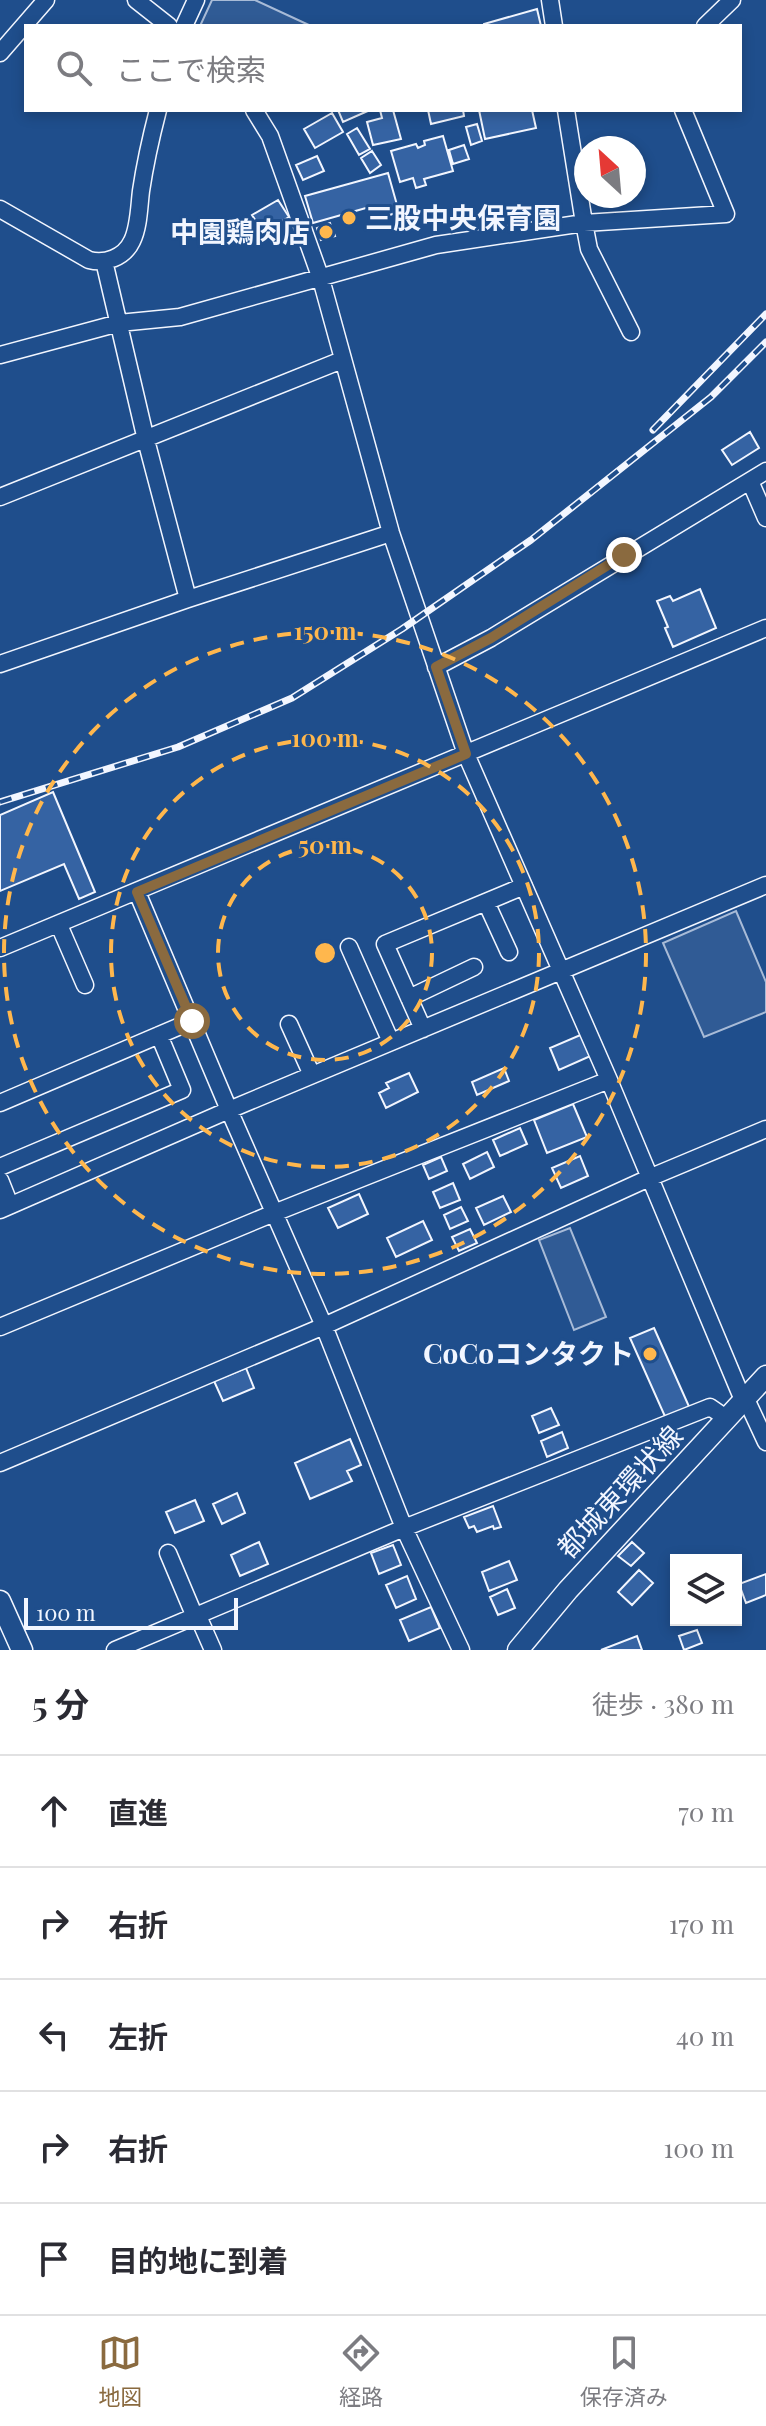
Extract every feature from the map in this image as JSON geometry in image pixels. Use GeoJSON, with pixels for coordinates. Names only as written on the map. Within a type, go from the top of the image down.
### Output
{"type":"FeatureCollection","features":[{"type":"Feature","properties":{"kind":"main road","name":"都城東環状線"},"geometry":{"type":"LineString","coordinates":[[518,1650],[568,1590],[766,1376]]}},
{"type":"Feature","properties":{"kind":"main road"},"geometry":{"type":"LineString","coordinates":[[0,1601],[22,1650]]}},
{"type":"Feature","properties":{"kind":"street"},"geometry":{"type":"LineString","coordinates":[[25,24],[46,0]]}},
{"type":"Feature","properties":{"kind":"street"},"geometry":{"type":"LineString","coordinates":[[136,0],[166,24]]}},
{"type":"Feature","properties":{"kind":"street"},"geometry":{"type":"LineString","coordinates":[[185,24],[196,0]]}},
{"type":"Feature","properties":{"kind":"street"},"geometry":{"type":"LineString","coordinates":[[550,0],[554,24]]}},
{"type":"Feature","properties":{"kind":"street"},"geometry":{"type":"LineString","coordinates":[[707,24],[732,0]]}},
{"type":"Feature","properties":{"kind":"street"},"geometry":{"type":"LineString","coordinates":[[0,53],[24,25]]}},
{"type":"Feature","properties":{"kind":"street"},"geometry":{"type":"LineString","coordinates":[[0,209],[89,260],[104,261],[119,256],[133,240],[158,112]]}},
{"type":"Feature","properties":{"kind":"street"},"geometry":{"type":"LineString","coordinates":[[255,112],[270,136],[321,279],[391,533],[466,754],[609,1080],[740,1393],[746,1399],[766,1442]]}},
{"type":"Feature","properties":{"kind":"street"},"geometry":{"type":"LineString","coordinates":[[566,112],[589,249],[631,332]]}},
{"type":"Feature","properties":{"kind":"street"},"geometry":{"type":"LineString","coordinates":[[0,355],[119,323],[180,317],[436,245],[584,223],[726,214],[684,112]]}},
{"type":"Feature","properties":{"kind":"street"},"geometry":{"type":"LineString","coordinates":[[104,261],[146,440],[188,599]]}},
{"type":"Feature","properties":{"kind":"street"},"geometry":{"type":"LineString","coordinates":[[0,497],[342,360]]}},
{"type":"Feature","properties":{"kind":"street"},"geometry":{"type":"LineString","coordinates":[[436,667],[491,638],[766,471]]}},
{"type":"Feature","properties":{"kind":"street"},"geometry":{"type":"LineString","coordinates":[[750,481],[766,518]]}},
{"type":"Feature","properties":{"kind":"street"},"geometry":{"type":"LineString","coordinates":[[0,664],[391,533]]}},
{"type":"Feature","properties":{"kind":"street"},"geometry":{"type":"LineString","coordinates":[[0,948],[766,628]]}},
{"type":"Feature","properties":{"kind":"street"},"geometry":{"type":"LineString","coordinates":[[0,1180],[5,1207],[766,885]]}},
{"type":"Feature","properties":{"kind":"street"},"geometry":{"type":"LineString","coordinates":[[423,1029],[385,944],[524,886]]}},
{"type":"Feature","properties":{"kind":"street"},"geometry":{"type":"LineString","coordinates":[[137,892],[324,1326],[404,1528],[461,1650]]}},
{"type":"Feature","properties":{"kind":"street"},"geometry":{"type":"LineString","coordinates":[[486,902],[509,952]]}},
{"type":"Feature","properties":{"kind":"street"},"geometry":{"type":"LineString","coordinates":[[59,925],[85,985]]}},
{"type":"Feature","properties":{"kind":"street"},"geometry":{"type":"LineString","coordinates":[[349,947],[391,1042]]}},
{"type":"Feature","properties":{"kind":"street"},"geometry":{"type":"LineString","coordinates":[[409,998],[474,967]]}},
{"type":"Feature","properties":{"kind":"street"},"geometry":{"type":"LineString","coordinates":[[0,1103],[192,1021]]}},
{"type":"Feature","properties":{"kind":"street"},"geometry":{"type":"LineString","coordinates":[[289,1024],[312,1075]]}},
{"type":"Feature","properties":{"kind":"street"},"geometry":{"type":"LineString","coordinates":[[0,1167],[182,1090],[159,1035]]}},
{"type":"Feature","properties":{"kind":"street"},"geometry":{"type":"LineString","coordinates":[[0,1327],[274,1213],[609,1080]]}},
{"type":"Feature","properties":{"kind":"street"},"geometry":{"type":"LineString","coordinates":[[0,1463],[324,1326],[649,1178],[766,1129]]}},
{"type":"Feature","properties":{"kind":"street"},"geometry":{"type":"LineString","coordinates":[[115,1650],[404,1528],[710,1407],[726,1418]]}},
{"type":"Feature","properties":{"kind":"street"},"geometry":{"type":"LineString","coordinates":[[168,1553],[213,1650]]}},
{"type":"Feature","properties":{"kind":"shaded area"},"geometry":{"type":"Polygon","coordinates":[[[212,0],[255,0],[307,24],[201,24],[212,0]]]}},
{"type":"Feature","properties":{"kind":"shaded area"},"geometry":{"type":"Polygon","coordinates":[[[736,911],[766,982],[766,1012],[704,1037],[663,943],[736,911]]]}},
{"type":"Feature","properties":{"kind":"shaded area"},"geometry":{"type":"Polygon","coordinates":[[[570,1228],[606,1317],[574,1330],[539,1240],[570,1228]]]}},
{"type":"Feature","properties":{"kind":"building"},"geometry":{"type":"Polygon","coordinates":[[[537,9],[541,24],[484,24],[537,9]]]}},
{"type":"Feature","properties":{"kind":"building"},"geometry":{"type":"Polygon","coordinates":[[[339,112],[366,112],[343,122],[339,112]]]}},
{"type":"Feature","properties":{"kind":"building"},"geometry":{"type":"Polygon","coordinates":[[[380,112],[394,112],[401,139],[373,145],[367,122],[382,118],[380,112]]]}},
{"type":"Feature","properties":{"kind":"building"},"geometry":{"type":"Polygon","coordinates":[[[428,112],[463,112],[464,116],[431,124],[428,112]]]}},
{"type":"Feature","properties":{"kind":"building"},"geometry":{"type":"Polygon","coordinates":[[[479,112],[532,112],[536,128],[485,139],[479,112]]]}},
{"type":"Feature","properties":{"kind":"building"},"geometry":{"type":"Polygon","coordinates":[[[332,113],[343,132],[315,148],[304,129],[332,113]]]}},
{"type":"Feature","properties":{"kind":"building"},"geometry":{"type":"Polygon","coordinates":[[[477,124],[482,141],[471,145],[466,127],[477,124]]]}},
{"type":"Feature","properties":{"kind":"building"},"geometry":{"type":"Polygon","coordinates":[[[357,128],[370,149],[359,155],[347,134],[357,128]]]}},
{"type":"Feature","properties":{"kind":"building"},"geometry":{"type":"Polygon","coordinates":[[[443,136],[453,171],[424,179],[426,185],[416,188],[413,178],[400,182],[391,151],[416,144],[418,148],[425,145],[424,141],[443,136]]]}},
{"type":"Feature","properties":{"kind":"building"},"geometry":{"type":"Polygon","coordinates":[[[464,145],[469,159],[453,164],[449,150],[464,145]]]}},
{"type":"Feature","properties":{"kind":"building"},"geometry":{"type":"Polygon","coordinates":[[[372,151],[381,165],[370,173],[361,158],[372,151]]]}},
{"type":"Feature","properties":{"kind":"building"},"geometry":{"type":"Polygon","coordinates":[[[317,156],[324,171],[303,180],[296,165],[317,156]]]}},
{"type":"Feature","properties":{"kind":"building"},"geometry":{"type":"Polygon","coordinates":[[[388,173],[399,212],[377,219],[373,206],[313,223],[305,196],[388,173]]]}},
{"type":"Feature","properties":{"kind":"building"},"geometry":{"type":"Polygon","coordinates":[[[278,200],[289,217],[263,232],[252,215],[278,200]]]}},
{"type":"Feature","properties":{"kind":"building","name":"中園鶏肉店"},"geometry":{"type":"Polygon","coordinates":[[[330,223],[335,236],[321,240],[317,228],[330,223]]]}},
{"type":"Feature","properties":{"kind":"building"},"geometry":{"type":"Polygon","coordinates":[[[750,432],[759,448],[732,465],[722,450],[750,432]]]}},
{"type":"Feature","properties":{"kind":"building"},"geometry":{"type":"Polygon","coordinates":[[[700,589],[716,628],[673,647],[657,601],[670,596],[673,601],[700,589]]]}},
{"type":"Feature","properties":{"kind":"building"},"geometry":{"type":"Polygon","coordinates":[[[53,792],[95,892],[79,899],[64,864],[0,891],[0,815],[53,792]]]}},
{"type":"Feature","properties":{"kind":"building"},"geometry":{"type":"Polygon","coordinates":[[[585,1033],[595,1054],[559,1070],[550,1048],[585,1033]]]}},
{"type":"Feature","properties":{"kind":"building"},"geometry":{"type":"Polygon","coordinates":[[[504,1068],[509,1081],[477,1095],[472,1082],[504,1068]]]}},
{"type":"Feature","properties":{"kind":"building"},"geometry":{"type":"Polygon","coordinates":[[[409,1073],[418,1092],[386,1108],[379,1093],[389,1088],[386,1083],[409,1073]]]}},
{"type":"Feature","properties":{"kind":"building"},"geometry":{"type":"Polygon","coordinates":[[[573,1104],[587,1137],[547,1153],[534,1120],[573,1104]]]}},
{"type":"Feature","properties":{"kind":"building"},"geometry":{"type":"Polygon","coordinates":[[[520,1128],[527,1144],[500,1156],[493,1140],[520,1128]]]}},
{"type":"Feature","properties":{"kind":"building"},"geometry":{"type":"Polygon","coordinates":[[[487,1152],[494,1167],[470,1179],[463,1164],[487,1152]]]}},
{"type":"Feature","properties":{"kind":"building"},"geometry":{"type":"Polygon","coordinates":[[[580,1156],[588,1176],[561,1188],[552,1168],[580,1156]]]}},
{"type":"Feature","properties":{"kind":"building"},"geometry":{"type":"Polygon","coordinates":[[[441,1157],[447,1171],[429,1179],[423,1165],[441,1157]]]}},
{"type":"Feature","properties":{"kind":"building"},"geometry":{"type":"Polygon","coordinates":[[[453,1183],[460,1200],[440,1208],[433,1192],[453,1183]]]}},
{"type":"Feature","properties":{"kind":"building"},"geometry":{"type":"Polygon","coordinates":[[[359,1194],[368,1214],[338,1228],[328,1208],[359,1194]]]}},
{"type":"Feature","properties":{"kind":"building"},"geometry":{"type":"Polygon","coordinates":[[[503,1196],[511,1212],[484,1225],[476,1208],[503,1196]]]}},
{"type":"Feature","properties":{"kind":"building"},"geometry":{"type":"Polygon","coordinates":[[[461,1207],[468,1221],[450,1229],[444,1215],[461,1207]]]}},
{"type":"Feature","properties":{"kind":"building"},"geometry":{"type":"Polygon","coordinates":[[[423,1221],[432,1240],[396,1257],[387,1238],[423,1221]]]}},
{"type":"Feature","properties":{"kind":"building"},"geometry":{"type":"Polygon","coordinates":[[[470,1229],[477,1243],[459,1251],[452,1237],[470,1229]]]}},
{"type":"Feature","properties":{"kind":"building"},"geometry":{"type":"Polygon","coordinates":[[[654,1328],[691,1411],[667,1421],[630,1338],[654,1328]]]}},
{"type":"Feature","properties":{"kind":"building"},"geometry":{"type":"Polygon","coordinates":[[[246,1368],[254,1388],[223,1401],[214,1381],[246,1368]]]}},
{"type":"Feature","properties":{"kind":"building"},"geometry":{"type":"Polygon","coordinates":[[[551,1408],[559,1425],[539,1433],[532,1416],[551,1408]]]}},
{"type":"Feature","properties":{"kind":"building"},"geometry":{"type":"Polygon","coordinates":[[[562,1432],[568,1448],[547,1457],[541,1441],[562,1432]]]}},
{"type":"Feature","properties":{"kind":"building"},"geometry":{"type":"Polygon","coordinates":[[[350,1439],[361,1465],[347,1471],[352,1481],[310,1499],[295,1463],[350,1439]]]}},
{"type":"Feature","properties":{"kind":"building"},"geometry":{"type":"Polygon","coordinates":[[[237,1493],[245,1513],[222,1524],[213,1504],[237,1493]]]}},
{"type":"Feature","properties":{"kind":"building"},"geometry":{"type":"Polygon","coordinates":[[[195,1500],[204,1521],[175,1533],[166,1512],[195,1500]]]}},
{"type":"Feature","properties":{"kind":"building"},"geometry":{"type":"Polygon","coordinates":[[[493,1506],[501,1527],[494,1529],[493,1526],[477,1532],[474,1526],[469,1528],[464,1517],[493,1506]]]}},
{"type":"Feature","properties":{"kind":"building"},"geometry":{"type":"Polygon","coordinates":[[[259,1542],[268,1564],[240,1576],[231,1555],[259,1542]]]}},
{"type":"Feature","properties":{"kind":"building"},"geometry":{"type":"Polygon","coordinates":[[[632,1542],[644,1553],[631,1566],[618,1556],[632,1542]]]}},
{"type":"Feature","properties":{"kind":"building"},"geometry":{"type":"Polygon","coordinates":[[[393,1545],[401,1565],[379,1574],[371,1553],[393,1545]]]}},
{"type":"Feature","properties":{"kind":"building"},"geometry":{"type":"Polygon","coordinates":[[[509,1561],[517,1580],[489,1591],[482,1572],[509,1561]]]}},
{"type":"Feature","properties":{"kind":"building"},"geometry":{"type":"Polygon","coordinates":[[[639,1570],[653,1583],[632,1605],[618,1592],[639,1570]]]}},
{"type":"Feature","properties":{"kind":"building"},"geometry":{"type":"Polygon","coordinates":[[[766,1574],[766,1595],[746,1603],[742,1583],[766,1574]]]}},
{"type":"Feature","properties":{"kind":"building"},"geometry":{"type":"Polygon","coordinates":[[[407,1576],[416,1599],[396,1608],[386,1585],[407,1576]]]}},
{"type":"Feature","properties":{"kind":"building"},"geometry":{"type":"Polygon","coordinates":[[[507,1589],[515,1608],[498,1615],[490,1597],[507,1589]]]}},
{"type":"Feature","properties":{"kind":"building"},"geometry":{"type":"Polygon","coordinates":[[[431,1607],[440,1628],[409,1641],[400,1620],[431,1607]]]}},
{"type":"Feature","properties":{"kind":"building"},"geometry":{"type":"Polygon","coordinates":[[[697,1630],[702,1643],[684,1650],[679,1636],[697,1630]]]}},
{"type":"Feature","properties":{"kind":"building"},"geometry":{"type":"Polygon","coordinates":[[[637,1636],[642,1650],[601,1650],[637,1636]]]}},
{"type":"Feature","properties":{"kind":"railway"},"geometry":{"type":"LineString","coordinates":[[653,430],[766,314]]}},
{"type":"Feature","properties":{"kind":"railway"},"geometry":{"type":"LineString","coordinates":[[0,802],[178,747],[292,698],[402,629],[531,540],[711,397],[766,342]]}},
{"type":"Feature","properties":{"kind":"place","name":"三股中央保育園"},"geometry":{"type":"Point","coordinates":[349,218]}},
{"type":"Feature","properties":{"kind":"place","name":"中園鶏肉店"},"geometry":{"type":"Point","coordinates":[326,232]}},
{"type":"Feature","properties":{"kind":"place","name":"CoCoコンタクト"},"geometry":{"type":"Point","coordinates":[650,1354]}},
{"type":"Feature","properties":{"kind":"route"},"geometry":{"type":"LineString","coordinates":[[192,1021],[137,892],[466,754],[436,667],[491,638],[624,555]]}}]}
